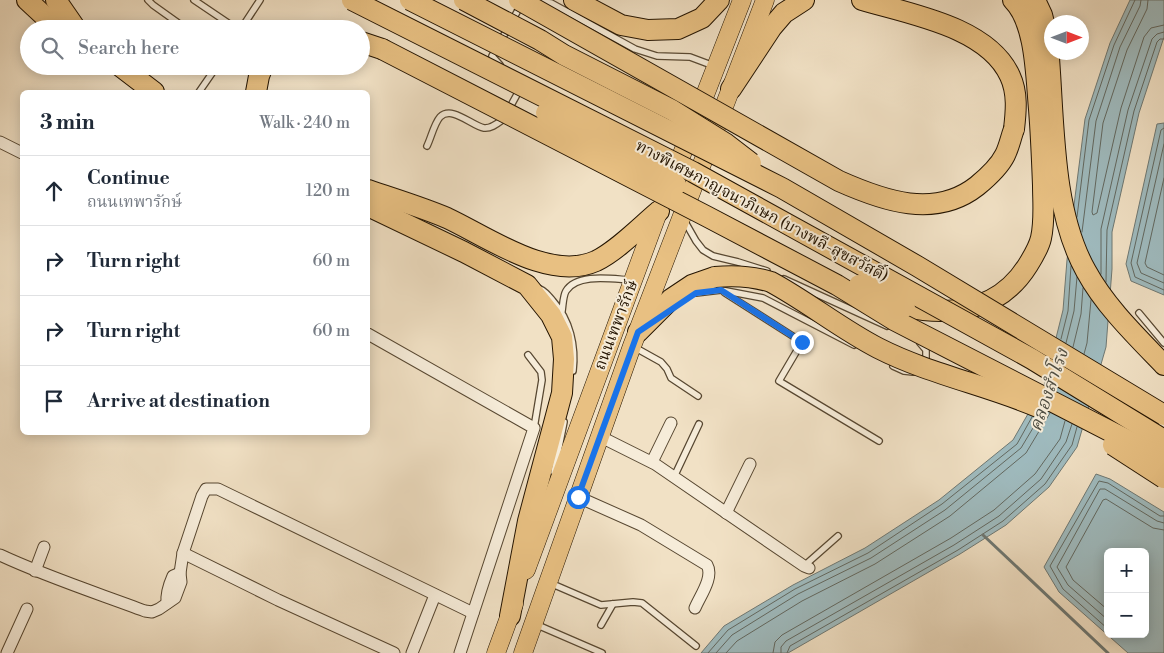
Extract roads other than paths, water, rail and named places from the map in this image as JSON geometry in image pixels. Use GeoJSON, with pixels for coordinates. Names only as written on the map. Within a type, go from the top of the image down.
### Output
{"type":"FeatureCollection","features":[{"type":"Feature","properties":{"kind":"highway"},"geometry":{"type":"LineString","coordinates":[[27,0],[48,20]]}},
{"type":"Feature","properties":{"kind":"highway"},"geometry":{"type":"LineString","coordinates":[[56,0],[70,20]]}},
{"type":"Feature","properties":{"kind":"highway","name":"ทางพิเศษกาญจนาภิเษก (บางพลี-สุขสวัสดิ์)"},"geometry":{"type":"LineString","coordinates":[[352,0],[693,172],[1032,359],[1164,440]]}},
{"type":"Feature","properties":{"kind":"highway","name":"ทางพิเศษกาญจนาภิเษก (บางพลี-สุขสวัสดิ์)"},"geometry":{"type":"LineString","coordinates":[[410,0],[782,188],[1164,415]]}},
{"type":"Feature","properties":{"kind":"highway"},"geometry":{"type":"LineString","coordinates":[[464,0],[540,40],[564,55],[672,110],[726,143],[782,188]]}},
{"type":"Feature","properties":{"kind":"highway"},"geometry":{"type":"LineString","coordinates":[[519,0],[840,181],[865,192],[894,201],[919,205],[948,202],[967,194],[990,176],[1005,155],[1014,129],[1016,103],[1011,78],[1000,58],[984,44],[935,22],[862,0]]}},
{"type":"Feature","properties":{"kind":"highway"},"geometry":{"type":"LineString","coordinates":[[574,0],[621,25],[648,30],[678,29],[702,18],[719,0]]}},
{"type":"Feature","properties":{"kind":"highway"},"geometry":{"type":"LineString","coordinates":[[732,88],[772,27],[783,14],[804,0]]}},
{"type":"Feature","properties":{"kind":"highway"},"geometry":{"type":"LineString","coordinates":[[388,19],[476,76],[542,110],[862,287],[905,306],[923,311],[962,310],[991,301],[1008,288],[1022,274],[1041,239],[1044,207],[1042,142],[1036,78],[1026,20],[1020,6],[1013,0]]}},
{"type":"Feature","properties":{"kind":"highway"},"geometry":{"type":"LineString","coordinates":[[1035,0],[1047,35],[1060,190],[1066,221],[1085,271],[1101,295],[1164,365]]}},
{"type":"Feature","properties":{"kind":"highway"},"geometry":{"type":"LineString","coordinates":[[370,45],[382,49],[706,216],[838,285],[894,320],[1164,459]]}},
{"type":"Feature","properties":{"kind":"highway"},"geometry":{"type":"LineString","coordinates":[[132,75],[151,90]]}},
{"type":"Feature","properties":{"kind":"highway"},"geometry":{"type":"LineString","coordinates":[[256,90],[259,75]]}},
{"type":"Feature","properties":{"kind":"highway"},"geometry":{"type":"LineString","coordinates":[[370,191],[446,218],[524,256],[549,264],[572,267],[596,261],[612,251],[659,211]]}},
{"type":"Feature","properties":{"kind":"highway"},"geometry":{"type":"LineString","coordinates":[[370,207],[464,252],[527,285],[551,315],[562,337],[564,359],[562,393],[528,522],[510,616]]}},
{"type":"Feature","properties":{"kind":"highway"},"geometry":{"type":"LineString","coordinates":[[635,339],[671,298],[692,286],[718,284],[734,275],[771,282],[877,348],[948,377],[1008,395],[1042,409],[1106,441],[1164,478]]}},
{"type":"Feature","properties":{"kind":"main road","name":"ถนนเทพารักษ์"},"geometry":{"type":"LineString","coordinates":[[496,653],[545,515],[633,280],[742,0]]}},
{"type":"Feature","properties":{"kind":"main road","name":"ถนนเทพารักษ์"},"geometry":{"type":"LineString","coordinates":[[522,653],[635,339],[765,0]]}},
{"type":"Feature","properties":{"kind":"street"},"geometry":{"type":"LineString","coordinates":[[0,142],[20,152]]}},
{"type":"Feature","properties":{"kind":"street"},"geometry":{"type":"LineString","coordinates":[[370,335],[534,428],[460,653]]}},
{"type":"Feature","properties":{"kind":"street"},"geometry":{"type":"LineString","coordinates":[[652,462],[671,423]]}},
{"type":"Feature","properties":{"kind":"street"},"geometry":{"type":"LineString","coordinates":[[599,436],[652,462],[806,567]]}},
{"type":"Feature","properties":{"kind":"street"},"geometry":{"type":"LineString","coordinates":[[726,513],[750,464]]}},
{"type":"Feature","properties":{"kind":"street"},"geometry":{"type":"LineString","coordinates":[[0,555],[35,570],[152,612],[175,598],[181,582],[180,573],[183,553],[202,496],[206,489],[210,488],[218,490],[473,613]]}},
{"type":"Feature","properties":{"kind":"street"},"geometry":{"type":"LineString","coordinates":[[578,497],[641,525],[707,564],[710,575],[695,608]]}},
{"type":"Feature","properties":{"kind":"street"},"geometry":{"type":"LineString","coordinates":[[35,570],[44,547]]}},
{"type":"Feature","properties":{"kind":"street"},"geometry":{"type":"LineString","coordinates":[[183,553],[278,600],[394,653]]}},
{"type":"Feature","properties":{"kind":"street"},"geometry":{"type":"LineString","coordinates":[[412,653],[435,594]]}},
{"type":"Feature","properties":{"kind":"street"},"geometry":{"type":"LineString","coordinates":[[7,653],[27,609]]}},
{"type":"Feature","properties":{"kind":"lane"},"geometry":{"type":"LineString","coordinates":[[148,0],[153,6],[174,20]]}},
{"type":"Feature","properties":{"kind":"lane"},"geometry":{"type":"LineString","coordinates":[[194,0],[223,20]]}},
{"type":"Feature","properties":{"kind":"lane"},"geometry":{"type":"LineString","coordinates":[[247,20],[260,0]]}},
{"type":"Feature","properties":{"kind":"lane"},"geometry":{"type":"LineString","coordinates":[[504,68],[492,56],[520,6],[527,1],[536,0],[551,3],[635,49],[657,56],[690,57],[716,67]]}},
{"type":"Feature","properties":{"kind":"lane"},"geometry":{"type":"LineString","coordinates":[[427,146],[438,121],[441,116],[446,114],[455,114],[484,128],[495,126],[504,118],[521,86],[520,78],[512,73]]}},
{"type":"Feature","properties":{"kind":"lane"},"geometry":{"type":"LineString","coordinates":[[201,90],[211,75]]}},
{"type":"Feature","properties":{"kind":"lane"},"geometry":{"type":"LineString","coordinates":[[682,216],[696,241],[713,256],[770,272]]}},
{"type":"Feature","properties":{"kind":"lane"},"geometry":{"type":"LineString","coordinates":[[779,276],[892,329]]}},
{"type":"Feature","properties":{"kind":"lane"},"geometry":{"type":"LineString","coordinates":[[562,311],[566,291],[576,282],[599,278],[633,280]]}},
{"type":"Feature","properties":{"kind":"lane"},"geometry":{"type":"LineString","coordinates":[[718,284],[802,342],[779,381],[879,441]]}},
{"type":"Feature","properties":{"kind":"lane"},"geometry":{"type":"LineString","coordinates":[[689,298],[718,284],[763,298],[861,349]]}},
{"type":"Feature","properties":{"kind":"lane"},"geometry":{"type":"LineString","coordinates":[[527,285],[544,290],[562,311],[570,330],[574,354],[572,381]]}},
{"type":"Feature","properties":{"kind":"lane"},"geometry":{"type":"LineString","coordinates":[[667,313],[635,339],[666,366],[671,378],[698,396]]}},
{"type":"Feature","properties":{"kind":"lane"},"geometry":{"type":"LineString","coordinates":[[1139,313],[1164,343]]}},
{"type":"Feature","properties":{"kind":"lane"},"geometry":{"type":"LineString","coordinates":[[886,362],[904,371],[919,371],[925,364],[927,357],[926,350],[918,341]]}},
{"type":"Feature","properties":{"kind":"lane"},"geometry":{"type":"LineString","coordinates":[[528,355],[541,372],[542,380],[534,428]]}},
{"type":"Feature","properties":{"kind":"lane"},"geometry":{"type":"LineString","coordinates":[[545,515],[565,419]]}},
{"type":"Feature","properties":{"kind":"lane"},"geometry":{"type":"LineString","coordinates":[[674,477],[699,424]]}},
{"type":"Feature","properties":{"kind":"lane"},"geometry":{"type":"LineString","coordinates":[[806,567],[838,536]]}},
{"type":"Feature","properties":{"kind":"lane"},"geometry":{"type":"LineString","coordinates":[[548,582],[601,605],[625,602],[642,603],[696,646]]}},
{"type":"Feature","properties":{"kind":"lane"},"geometry":{"type":"LineString","coordinates":[[601,625],[613,604]]}},
{"type":"Feature","properties":{"kind":"lane"},"geometry":{"type":"LineString","coordinates":[[533,623],[602,653]]}},
{"type":"Feature","properties":{"kind":"water","name":"คลองสำโรง"},"geometry":{"type":"Polygon","coordinates":[[[1130,0],[1164,0],[1164,37],[1139,113],[1112,232],[1112,269],[1106,347],[1077,447],[1049,487],[1006,525],[960,554],[788,653],[701,653],[724,626],[793,585],[865,548],[939,500],[1013,440],[1044,386],[1063,310],[1067,260],[1085,119],[1110,43],[1130,0]]]}},
{"type":"Feature","properties":{"kind":"water"},"geometry":{"type":"Polygon","coordinates":[[[1164,123],[1164,295],[1131,281],[1126,264],[1157,124],[1164,123]]]}},
{"type":"Feature","properties":{"kind":"water"},"geometry":{"type":"Polygon","coordinates":[[[1096,474],[1110,479],[1164,512],[1164,653],[1128,653],[1111,638],[1149,638],[1149,548],[1104,548],[1104,632],[1059,592],[1044,567],[1096,474]]]}},
{"type":"Feature","properties":{"kind":"waterway"},"geometry":{"type":"LineString","coordinates":[[983,535],[1108,653]]}}]}
